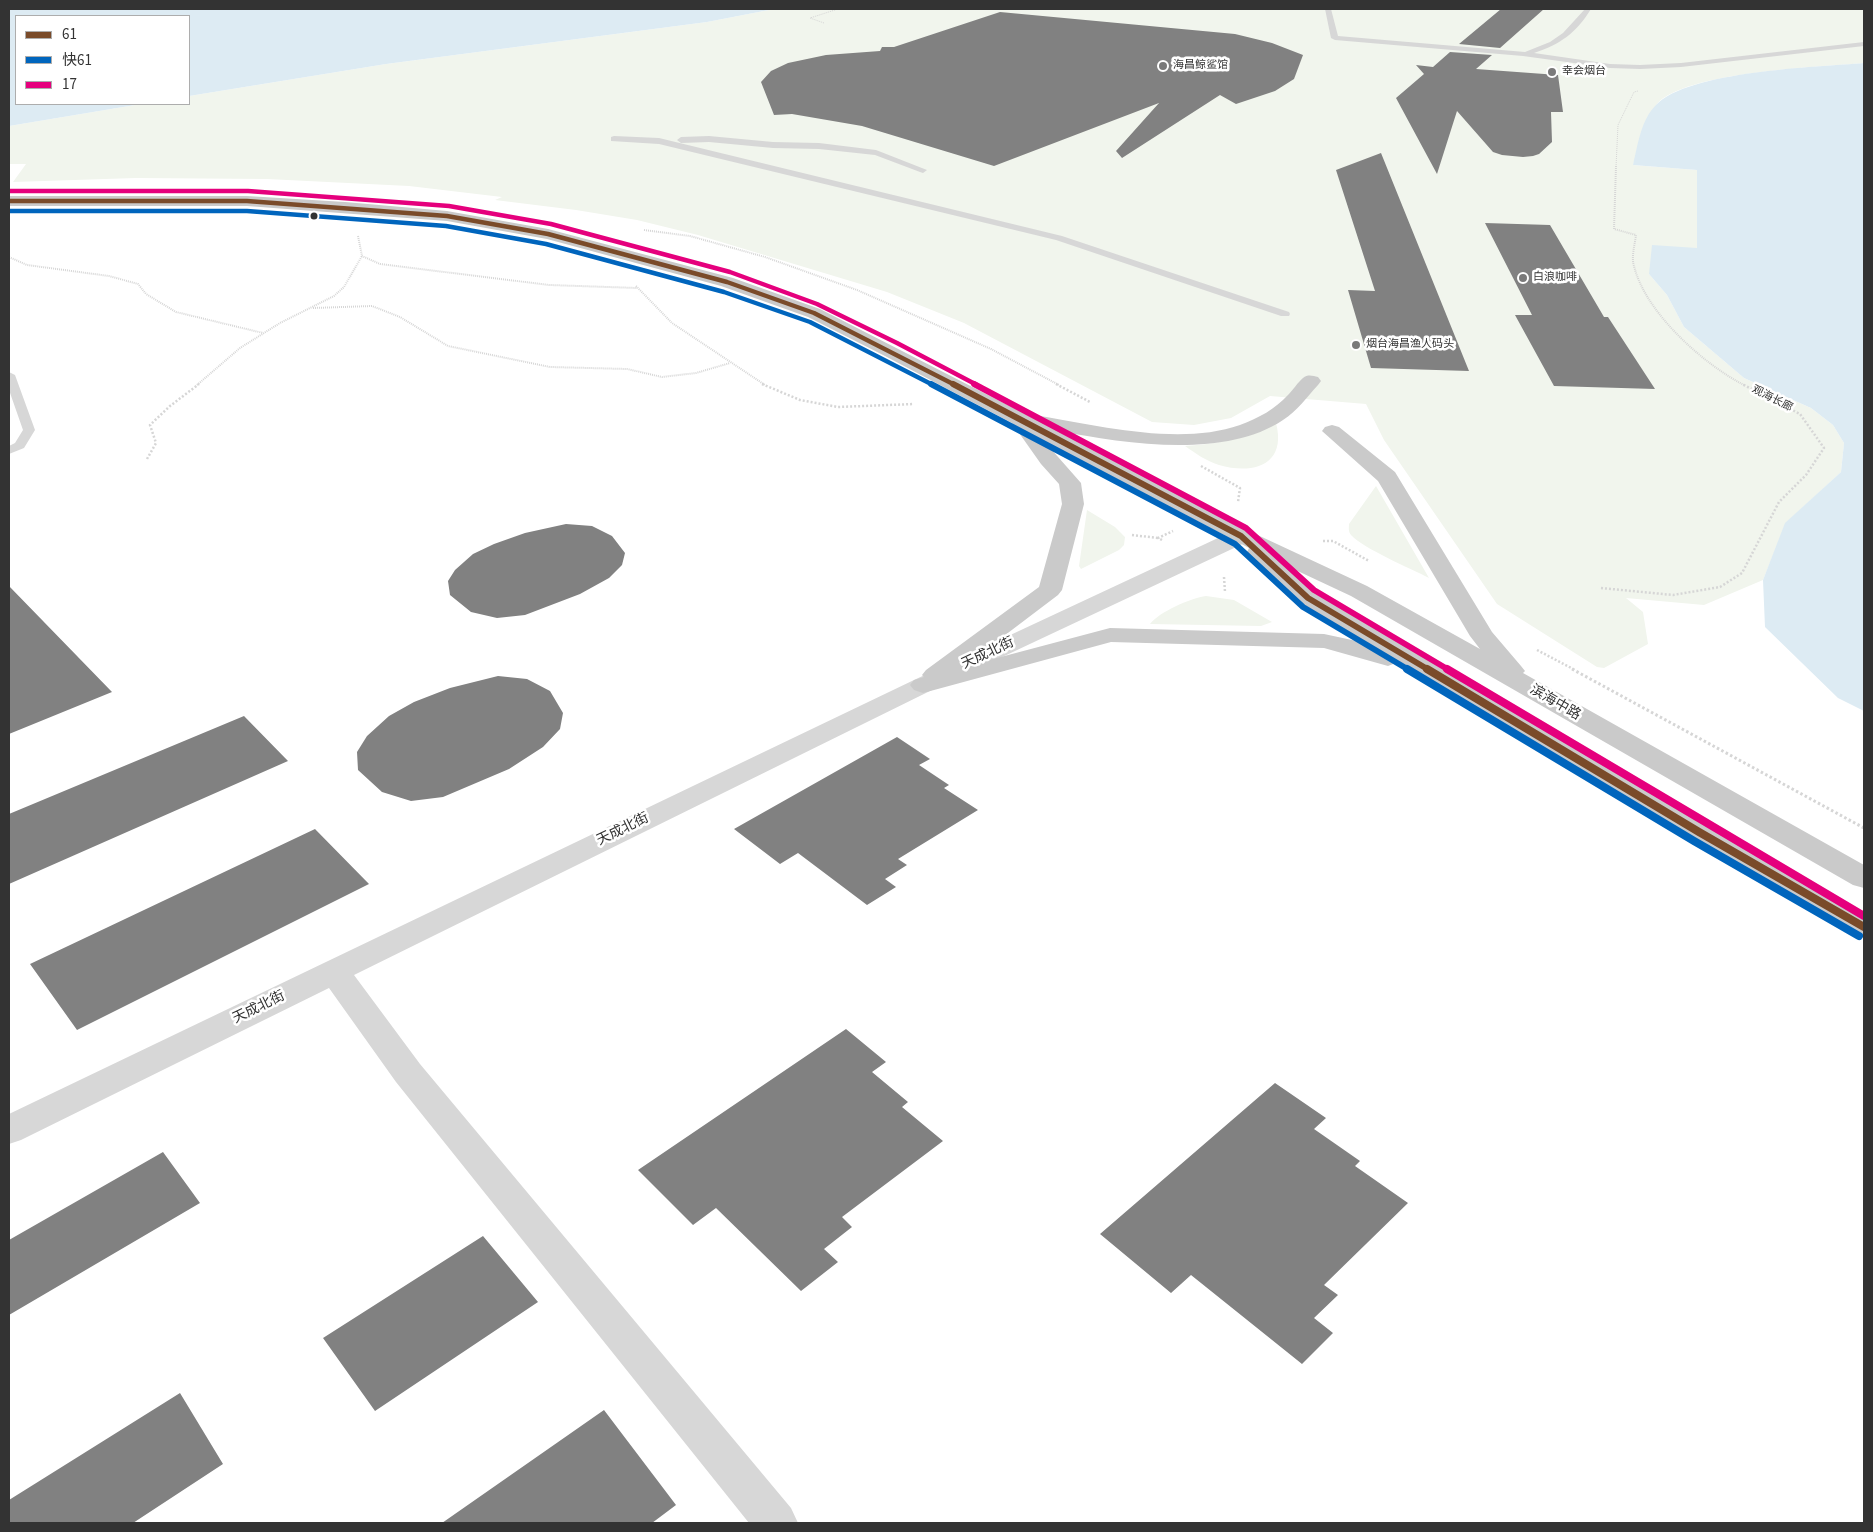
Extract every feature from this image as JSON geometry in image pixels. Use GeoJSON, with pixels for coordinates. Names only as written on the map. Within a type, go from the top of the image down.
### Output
{"type":"FeatureCollection","features":[{"type":"Feature","properties":{"kind":"main road","name":"滨海中路"},"geometry":{"type":"LineString","coordinates":[[9,201],[247,201],[335,206],[448,216],[548,234],[727,282],[814,313],[1241,536],[1359,591],[1864,878]]}},
{"type":"Feature","properties":{"kind":"main road"},"geometry":{"type":"LineString","coordinates":[[1018,418],[1152,439],[1188,439],[1217,436],[1256,426],[1273,418],[1282,412],[1311,381]]}},
{"type":"Feature","properties":{"kind":"main road"},"geometry":{"type":"LineString","coordinates":[[923,685],[1050,590],[1073,504],[1070,483],[1048,460],[1018,418]]}},
{"type":"Feature","properties":{"kind":"main road"},"geometry":{"type":"LineString","coordinates":[[1332,431],[1387,477],[1482,636],[1524,685]]}},
{"type":"Feature","properties":{"kind":"main road","name":"滨海中路"},"geometry":{"type":"LineString","coordinates":[[1241,536],[1308,598],[1690,827],[1864,927]]}},
{"type":"Feature","properties":{"kind":"main road"},"geometry":{"type":"LineString","coordinates":[[923,685],[1110,635],[1324,641],[1367,651],[1435,674]]}},
{"type":"Feature","properties":{"kind":"street","name":"天成北街"},"geometry":{"type":"LineString","coordinates":[[9,1130],[923,685],[1241,536]]}},
{"type":"Feature","properties":{"kind":"street"},"geometry":{"type":"LineString","coordinates":[[334,971],[408,1073],[776,1523]]}},
{"type":"Feature","properties":{"kind":"lane"},"geometry":{"type":"LineString","coordinates":[[1328,9],[1335,38],[1523,54],[1610,66],[1682,65],[1864,44]]}},
{"type":"Feature","properties":{"kind":"lane"},"geometry":{"type":"LineString","coordinates":[[1523,54],[1553,44],[1566,34],[1588,9]]}},
{"type":"Feature","properties":{"kind":"lane"},"geometry":{"type":"LineString","coordinates":[[614,139],[659,141],[709,139],[773,145],[819,146],[876,153],[923,170]]}},
{"type":"Feature","properties":{"kind":"lane"},"geometry":{"type":"LineString","coordinates":[[659,141],[853,186],[946,212],[1059,238],[1285,314]]}},
{"type":"Feature","properties":{"kind":"lane"},"geometry":{"type":"LineString","coordinates":[[9,375],[29,430],[20,445],[9,450]]}},
{"type":"Feature","properties":{"kind":"path"},"geometry":{"type":"LineString","coordinates":[[824,23],[810,18],[838,9]]}},
{"type":"Feature","properties":{"kind":"path","name":"观海长廊"},"geometry":{"type":"LineString","coordinates":[[1601,588],[1672,595],[1720,587],[1742,573],[1779,502],[1806,475],[1824,448],[1800,414],[1740,383],[1691,348],[1668,324],[1641,285],[1633,264],[1636,234],[1614,229],[1618,125],[1634,92],[1643,89]]}},
{"type":"Feature","properties":{"kind":"path"},"geometry":{"type":"LineString","coordinates":[[147,459],[156,443],[150,425],[170,406],[240,348],[280,323],[334,296],[344,288],[362,256],[358,234]]}},
{"type":"Feature","properties":{"kind":"path"},"geometry":{"type":"LineString","coordinates":[[362,256],[380,264],[549,285],[638,288]]}},
{"type":"Feature","properties":{"kind":"path"},"geometry":{"type":"LineString","coordinates":[[9,257],[27,264],[109,276],[138,284],[146,294],[176,312],[263,333]]}},
{"type":"Feature","properties":{"kind":"path"},"geometry":{"type":"LineString","coordinates":[[634,283],[672,323],[760,384],[800,400],[838,407],[914,404]]}},
{"type":"Feature","properties":{"kind":"path"},"geometry":{"type":"LineString","coordinates":[[313,308],[372,306],[400,316],[448,346],[550,367],[627,369],[662,377],[696,373],[730,363]]}},
{"type":"Feature","properties":{"kind":"path"},"geometry":{"type":"LineString","coordinates":[[1132,535],[1158,538]]}},
{"type":"Feature","properties":{"kind":"path"},"geometry":{"type":"LineString","coordinates":[[1333,541],[1374,564]]}},
{"type":"Feature","properties":{"kind":"path"},"geometry":{"type":"LineString","coordinates":[[1224,577],[1225,592]]}},
{"type":"Feature","properties":{"kind":"path"},"geometry":{"type":"LineString","coordinates":[[1530,646],[1864,828]]}},
{"type":"Feature","properties":{"kind":"shaded area"},"geometry":{"type":"Polygon","coordinates":[[[9,9],[774,9],[707,22],[386,64],[190,96],[190,15],[15,15],[15,105],[135,105],[9,126],[9,9]]]}},
{"type":"Feature","properties":{"kind":"shaded area","name":"烟台海昌渔人码头"},"geometry":{"type":"Polygon","coordinates":[[[774,9],[1864,9],[1864,63],[1754,73],[1723,78],[1672,93],[1654,108],[1633,165],[1697,170],[1697,249],[1649,274],[1667,295],[1684,327],[1744,378],[1811,408],[1833,425],[1844,443],[1841,472],[1786,523],[1763,580],[1704,605],[1626,598],[1643,612],[1648,644],[1604,668],[1597,667],[1497,604],[1384,440],[1366,404],[1270,396],[1231,418],[1194,425],[1152,422],[964,323],[887,292],[698,235],[637,220],[495,200],[502,197],[409,186],[267,179],[136,178],[13,182],[26,164],[9,164],[9,126],[135,105],[190,105],[190,96],[386,64],[707,22],[774,9]]]}},
{"type":"Feature","properties":{"kind":"shaded area"},"geometry":{"type":"Polygon","coordinates":[[[1864,63],[1864,711],[1838,698],[1765,627],[1763,580],[1785,523],[1841,472],[1844,443],[1833,425],[1811,408],[1744,378],[1684,327],[1667,295],[1649,274],[1652,245],[1697,248],[1697,170],[1633,165],[1647,118],[1656,105],[1672,94],[1695,85],[1723,78],[1786,69],[1864,63]]]}},
{"type":"Feature","properties":{"kind":"shaded area"},"geometry":{"type":"Polygon","coordinates":[[[1276,423],[1277,449],[1264,464],[1255,467],[1244,469],[1219,465],[1205,459],[1185,446],[1209,444],[1232,439],[1254,433],[1276,423]]]}},
{"type":"Feature","properties":{"kind":"shaded area"},"geometry":{"type":"Polygon","coordinates":[[[1376,486],[1429,578],[1376,552],[1350,534],[1349,524],[1376,486]]]}},
{"type":"Feature","properties":{"kind":"shaded area"},"geometry":{"type":"Polygon","coordinates":[[[1087,510],[1115,527],[1125,537],[1124,545],[1119,550],[1081,569],[1079,566],[1087,510]]]}},
{"type":"Feature","properties":{"kind":"shaded area"},"geometry":{"type":"Polygon","coordinates":[[[1206,596],[1234,600],[1272,622],[1261,626],[1150,624],[1154,619],[1176,606],[1206,596]]]}},
{"type":"Feature","properties":{"kind":"building"},"geometry":{"type":"Polygon","coordinates":[[[1501,9],[1544,9],[1500,48],[1459,44],[1501,9]]]}},
{"type":"Feature","properties":{"kind":"building"},"geometry":{"type":"Polygon","coordinates":[[[1000,12],[1235,34],[1272,43],[1303,55],[1294,79],[1275,91],[1236,104],[1220,95],[1122,158],[1116,151],[1159,103],[994,166],[862,126],[792,114],[774,115],[761,82],[771,71],[788,63],[826,55],[880,51],[882,47],[894,47],[1000,12]]]}},
{"type":"Feature","properties":{"kind":"building"},"geometry":{"type":"Polygon","coordinates":[[[1450,52],[1492,55],[1476,69],[1558,75],[1563,112],[1551,112],[1552,142],[1539,154],[1533,156],[1502,155],[1493,152],[1457,111],[1437,174],[1396,98],[1424,74],[1416,65],[1433,67],[1450,52]]]}},
{"type":"Feature","properties":{"kind":"building"},"geometry":{"type":"Polygon","coordinates":[[[1381,153],[1469,371],[1371,368],[1348,290],[1375,291],[1336,170],[1381,153]]]}},
{"type":"Feature","properties":{"kind":"building"},"geometry":{"type":"Polygon","coordinates":[[[1485,223],[1550,225],[1604,317],[1608,317],[1655,389],[1554,386],[1515,315],[1532,315],[1485,223]]]}},
{"type":"Feature","properties":{"kind":"building"},"geometry":{"type":"Polygon","coordinates":[[[566,524],[592,526],[612,536],[625,553],[622,565],[609,578],[580,594],[525,615],[497,618],[471,612],[450,595],[448,581],[455,570],[473,554],[525,533],[566,524]]]}},
{"type":"Feature","properties":{"kind":"building"},"geometry":{"type":"Polygon","coordinates":[[[9,586],[112,692],[9,734],[9,586]]]}},
{"type":"Feature","properties":{"kind":"building"},"geometry":{"type":"Polygon","coordinates":[[[498,676],[527,679],[550,691],[563,713],[560,729],[543,747],[509,769],[443,797],[411,801],[382,792],[358,770],[357,752],[367,736],[389,716],[414,702],[450,688],[498,676]]]}},
{"type":"Feature","properties":{"kind":"building"},"geometry":{"type":"Polygon","coordinates":[[[244,716],[288,761],[9,884],[9,814],[244,716]]]}},
{"type":"Feature","properties":{"kind":"building"},"geometry":{"type":"Polygon","coordinates":[[[897,737],[930,759],[919,765],[949,785],[944,788],[978,810],[898,859],[907,865],[885,879],[896,887],[867,905],[798,853],[780,864],[734,829],[897,737]]]}},
{"type":"Feature","properties":{"kind":"building"},"geometry":{"type":"Polygon","coordinates":[[[315,829],[369,884],[77,1030],[30,964],[315,829]]]}},
{"type":"Feature","properties":{"kind":"building"},"geometry":{"type":"Polygon","coordinates":[[[846,1029],[886,1062],[872,1072],[908,1102],[902,1107],[943,1141],[842,1217],[852,1227],[824,1249],[838,1262],[801,1291],[716,1208],[693,1225],[638,1170],[846,1029]]]}},
{"type":"Feature","properties":{"kind":"building"},"geometry":{"type":"Polygon","coordinates":[[[1275,1083],[1326,1118],[1314,1129],[1360,1161],[1355,1166],[1408,1203],[1324,1285],[1338,1295],[1314,1318],[1333,1333],[1302,1364],[1191,1275],[1171,1293],[1100,1234],[1275,1083]]]}},
{"type":"Feature","properties":{"kind":"building"},"geometry":{"type":"Polygon","coordinates":[[[163,1152],[200,1203],[9,1315],[9,1240],[163,1152]]]}},
{"type":"Feature","properties":{"kind":"building"},"geometry":{"type":"Polygon","coordinates":[[[483,1236],[538,1302],[375,1411],[323,1338],[483,1236]]]}},
{"type":"Feature","properties":{"kind":"building"},"geometry":{"type":"Polygon","coordinates":[[[180,1393],[223,1464],[133,1523],[9,1523],[9,1500],[180,1393]]]}},
{"type":"Feature","properties":{"kind":"building"},"geometry":{"type":"Polygon","coordinates":[[[604,1410],[676,1505],[652,1523],[442,1523],[604,1410]]]}},
{"type":"Feature","properties":{"kind":"transit line","name":"17"},"geometry":{"type":"LineString","coordinates":[[9,191],[248,191],[449,206],[551,224],[730,272],[817,304],[897,343],[1246,528],[1314,590],[1704,823],[1864,916]]}},
{"type":"Feature","properties":{"kind":"transit line","name":"61"},"geometry":{"type":"LineString","coordinates":[[9,201],[247,201],[447,216],[548,234],[727,282],[814,313],[892,352],[1241,536],[1308,598],[1699,832],[1864,927]]}},
{"type":"Feature","properties":{"kind":"transit line","name":"快61"},"geometry":{"type":"LineString","coordinates":[[9,211],[247,211],[446,226],[546,244],[724,292],[810,322],[1235,544],[1303,607],[1694,841],[1859,936]]}},
{"type":"Feature","properties":{"kind":"place","name":"海昌鲸鲨馆"},"geometry":{"type":"Point","coordinates":[1163,66]}},
{"type":"Feature","properties":{"kind":"place","name":"幸会烟台"},"geometry":{"type":"Point","coordinates":[1552,72]}},
{"type":"Feature","properties":{"kind":"place","name":"白浪咖啡"},"geometry":{"type":"Point","coordinates":[1523,278]}},
{"type":"Feature","properties":{"kind":"place","name":"烟台海昌渔人码头"},"geometry":{"type":"Point","coordinates":[1356,345]}}]}
